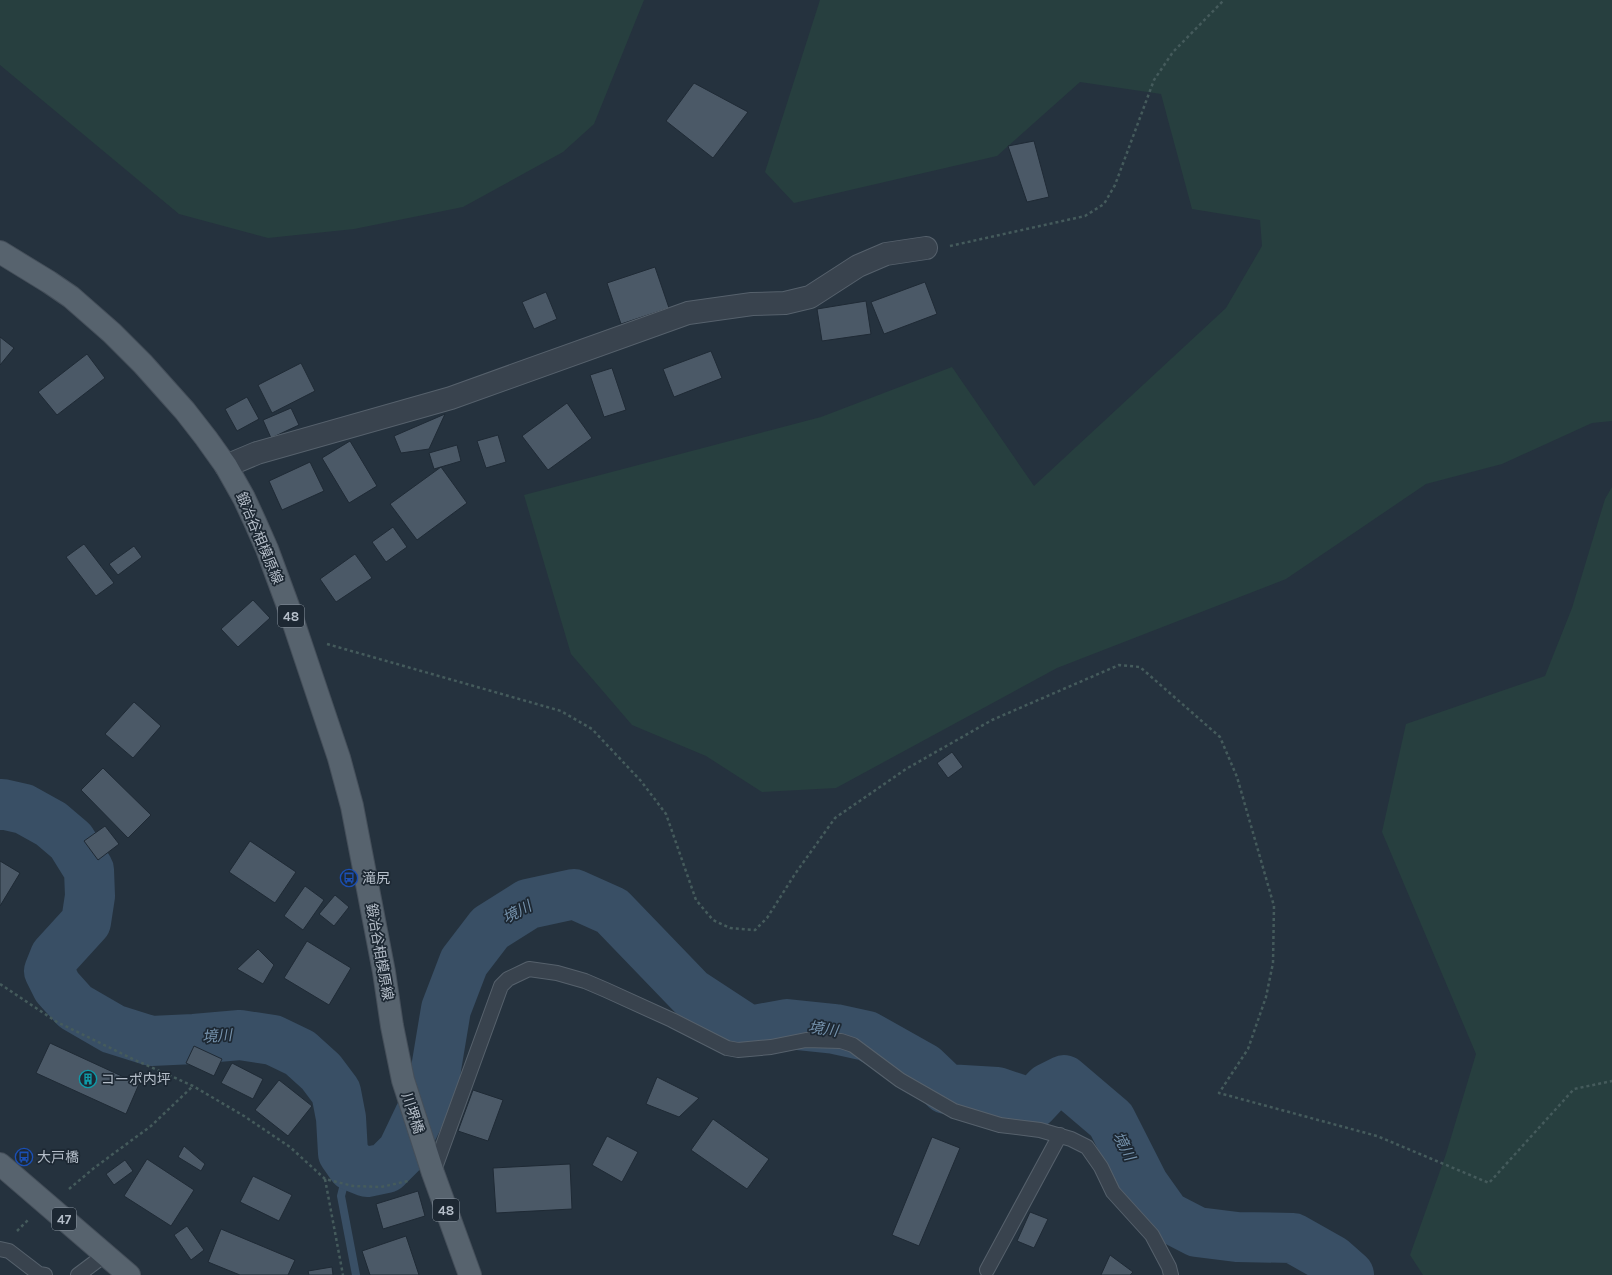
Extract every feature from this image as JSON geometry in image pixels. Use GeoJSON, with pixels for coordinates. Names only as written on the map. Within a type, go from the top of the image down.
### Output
{"type":"FeatureCollection","features":[{"type":"Feature","properties":{"kind":"main road","name":"鍛冶谷相模原線"},"geometry":{"type":"LineString","coordinates":[[0,252],[71,297],[112,333],[185,411],[226,466],[244,498],[267,549],[339,758],[352,806],[403,1080]]}},
{"type":"Feature","properties":{"kind":"main road","name":"川堺橋"},"geometry":{"type":"LineString","coordinates":[[403,1080],[433,1173]]}},
{"type":"Feature","properties":{"kind":"main road","name":"47"},"geometry":{"type":"LineString","coordinates":[[0,1164],[129,1275]]}},
{"type":"Feature","properties":{"kind":"main road","name":"48"},"geometry":{"type":"LineString","coordinates":[[433,1173],[470,1275]]}},
{"type":"Feature","properties":{"kind":"street"},"geometry":{"type":"LineString","coordinates":[[226,466],[257,453],[451,398],[688,313],[752,304],[785,303],[810,297],[858,266],[886,254],[926,248]]}},
{"type":"Feature","properties":{"kind":"lane"},"geometry":{"type":"LineString","coordinates":[[433,1173],[501,986],[508,979],[529,969],[557,973],[592,984],[672,1020],[727,1048],[749,1050],[806,1040],[841,1041],[853,1045],[900,1080],[954,1111],[1000,1125],[1040,1130],[1080,1142],[1086,1147],[1101,1167],[1113,1192],[1152,1235],[1169,1267],[1171,1275]]}},
{"type":"Feature","properties":{"kind":"lane"},"geometry":{"type":"LineString","coordinates":[[987,1270],[1060,1135]]}},
{"type":"Feature","properties":{"kind":"lane"},"geometry":{"type":"LineString","coordinates":[[0,1249],[9,1251],[39,1274],[45,1275]]}},
{"type":"Feature","properties":{"kind":"lane"},"geometry":{"type":"LineString","coordinates":[[78,1275],[106,1254]]}},
{"type":"Feature","properties":{"kind":"path"},"geometry":{"type":"LineString","coordinates":[[926,248],[955,246],[1085,216],[1104,204],[1115,185],[1154,80],[1173,52],[1224,0]]}},
{"type":"Feature","properties":{"kind":"path"},"geometry":{"type":"LineString","coordinates":[[299,639],[320,642],[562,712],[592,729],[641,781],[666,814],[696,900],[713,920],[730,928],[755,930],[767,918],[795,874],[835,818],[906,769],[992,720],[1119,665],[1140,667],[1220,737],[1237,777],[1274,906],[1273,963],[1266,998],[1248,1049],[1219,1093],[1377,1136],[1489,1183],[1574,1089],[1612,1081]]}},
{"type":"Feature","properties":{"kind":"path"},"geometry":{"type":"LineString","coordinates":[[0,984],[57,1022],[134,1060],[193,1086],[244,1116],[290,1147],[325,1179],[353,1186],[381,1188],[414,1180],[433,1173]]}},
{"type":"Feature","properties":{"kind":"path"},"geometry":{"type":"LineString","coordinates":[[49,1206],[94,1168],[151,1126],[193,1086]]}},
{"type":"Feature","properties":{"kind":"path"},"geometry":{"type":"LineString","coordinates":[[325,1179],[343,1275]]}},
{"type":"Feature","properties":{"kind":"green space"},"geometry":{"type":"Polygon","coordinates":[[[0,0],[644,0],[594,124],[563,152],[463,207],[354,229],[268,238],[179,214],[0,65],[0,0]]]}},
{"type":"Feature","properties":{"kind":"green space"},"geometry":{"type":"Polygon","coordinates":[[[820,0],[1612,0],[1612,421],[1592,423],[1502,464],[1426,484],[1286,579],[1057,668],[836,788],[762,792],[706,756],[632,725],[571,654],[524,495],[821,417],[952,367],[1034,486],[1226,308],[1262,246],[1260,220],[1192,209],[1161,94],[1080,82],[997,156],[794,203],[765,172],[820,0]]]}},
{"type":"Feature","properties":{"kind":"green space"},"geometry":{"type":"Polygon","coordinates":[[[1612,487],[1612,1275],[1423,1275],[1410,1255],[1446,1154],[1476,1054],[1382,832],[1406,724],[1545,676],[1572,608],[1605,499],[1612,487]]]}},
{"type":"Feature","properties":{"kind":"building"},"geometry":{"type":"Polygon","coordinates":[[[694,83],[748,112],[713,158],[666,121],[694,83]]]}},
{"type":"Feature","properties":{"kind":"building"},"geometry":{"type":"Polygon","coordinates":[[[1034,141],[1049,197],[1027,202],[1008,146],[1034,141]]]}},
{"type":"Feature","properties":{"kind":"building"},"geometry":{"type":"Polygon","coordinates":[[[655,267],[669,308],[621,324],[607,283],[655,267]]]}},
{"type":"Feature","properties":{"kind":"building"},"geometry":{"type":"Polygon","coordinates":[[[925,282],[937,314],[884,334],[871,302],[925,282]]]}},
{"type":"Feature","properties":{"kind":"building"},"geometry":{"type":"Polygon","coordinates":[[[546,292],[557,319],[534,329],[522,302],[546,292]]]}},
{"type":"Feature","properties":{"kind":"building"},"geometry":{"type":"Polygon","coordinates":[[[866,301],[871,334],[822,341],[817,309],[866,301]]]}},
{"type":"Feature","properties":{"kind":"building"},"geometry":{"type":"Polygon","coordinates":[[[0,337],[14,348],[0,365],[0,337]]]}},
{"type":"Feature","properties":{"kind":"building"},"geometry":{"type":"Polygon","coordinates":[[[711,351],[722,378],[674,397],[663,369],[711,351]]]}},
{"type":"Feature","properties":{"kind":"building"},"geometry":{"type":"Polygon","coordinates":[[[87,354],[105,378],[57,415],[38,392],[87,354]]]}},
{"type":"Feature","properties":{"kind":"building"},"geometry":{"type":"Polygon","coordinates":[[[301,363],[315,391],[272,413],[258,385],[301,363]]]}},
{"type":"Feature","properties":{"kind":"building"},"geometry":{"type":"Polygon","coordinates":[[[612,368],[626,410],[604,417],[590,375],[612,368]]]}},
{"type":"Feature","properties":{"kind":"building"},"geometry":{"type":"Polygon","coordinates":[[[247,397],[259,419],[237,431],[225,409],[247,397]]]}},
{"type":"Feature","properties":{"kind":"building"},"geometry":{"type":"Polygon","coordinates":[[[567,403],[592,438],[548,470],[522,436],[567,403]]]}},
{"type":"Feature","properties":{"kind":"building"},"geometry":{"type":"Polygon","coordinates":[[[291,408],[299,425],[271,438],[263,420],[291,408]]]}},
{"type":"Feature","properties":{"kind":"building"},"geometry":{"type":"Polygon","coordinates":[[[445,414],[429,449],[401,453],[394,436],[445,414]]]}},
{"type":"Feature","properties":{"kind":"building"},"geometry":{"type":"Polygon","coordinates":[[[498,435],[506,462],[486,468],[477,441],[498,435]]]}},
{"type":"Feature","properties":{"kind":"building"},"geometry":{"type":"Polygon","coordinates":[[[350,441],[377,486],[349,503],[322,458],[350,441]]]}},
{"type":"Feature","properties":{"kind":"building"},"geometry":{"type":"Polygon","coordinates":[[[457,445],[461,461],[434,469],[429,453],[457,445]]]}},
{"type":"Feature","properties":{"kind":"building"},"geometry":{"type":"Polygon","coordinates":[[[310,462],[324,491],[282,510],[269,481],[310,462]]]}},
{"type":"Feature","properties":{"kind":"building"},"geometry":{"type":"Polygon","coordinates":[[[441,467],[467,503],[417,540],[390,504],[441,467]]]}},
{"type":"Feature","properties":{"kind":"building"},"geometry":{"type":"Polygon","coordinates":[[[393,527],[407,547],[386,562],[372,542],[393,527]]]}},
{"type":"Feature","properties":{"kind":"building"},"geometry":{"type":"Polygon","coordinates":[[[84,544],[114,583],[96,596],[66,557],[84,544]]]}},
{"type":"Feature","properties":{"kind":"building"},"geometry":{"type":"Polygon","coordinates":[[[134,546],[142,557],[118,575],[109,564],[134,546]]]}},
{"type":"Feature","properties":{"kind":"building"},"geometry":{"type":"Polygon","coordinates":[[[355,554],[372,578],[336,602],[320,579],[355,554]]]}},
{"type":"Feature","properties":{"kind":"building"},"geometry":{"type":"Polygon","coordinates":[[[253,600],[270,618],[238,647],[221,629],[253,600]]]}},
{"type":"Feature","properties":{"kind":"building"},"geometry":{"type":"Polygon","coordinates":[[[134,702],[161,726],[133,758],[105,734],[134,702]]]}},
{"type":"Feature","properties":{"kind":"building"},"geometry":{"type":"Polygon","coordinates":[[[952,752],[963,767],[948,778],[937,763],[952,752]]]}},
{"type":"Feature","properties":{"kind":"building"},"geometry":{"type":"Polygon","coordinates":[[[103,768],[151,815],[128,838],[81,790],[103,768]]]}},
{"type":"Feature","properties":{"kind":"building"},"geometry":{"type":"Polygon","coordinates":[[[105,826],[119,844],[98,860],[84,841],[105,826]]]}},
{"type":"Feature","properties":{"kind":"building"},"geometry":{"type":"Polygon","coordinates":[[[250,841],[296,872],[275,903],[229,872],[250,841]]]}},
{"type":"Feature","properties":{"kind":"building"},"geometry":{"type":"Polygon","coordinates":[[[0,861],[20,873],[0,906],[0,861]]]}},
{"type":"Feature","properties":{"kind":"building"},"geometry":{"type":"Polygon","coordinates":[[[305,886],[324,900],[303,930],[284,916],[305,886]]]}},
{"type":"Feature","properties":{"kind":"building"},"geometry":{"type":"Polygon","coordinates":[[[335,895],[349,907],[334,926],[319,914],[335,895]]]}},
{"type":"Feature","properties":{"kind":"building"},"geometry":{"type":"Polygon","coordinates":[[[307,941],[351,968],[329,1005],[284,978],[307,941]]]}},
{"type":"Feature","properties":{"kind":"building"},"geometry":{"type":"Polygon","coordinates":[[[258,949],[274,965],[263,984],[237,969],[258,949]]]}},
{"type":"Feature","properties":{"kind":"building","name":"コーポ内坪"},"geometry":{"type":"Polygon","coordinates":[[[50,1043],[139,1084],[126,1114],[36,1073],[50,1043]]]}},
{"type":"Feature","properties":{"kind":"building"},"geometry":{"type":"Polygon","coordinates":[[[194,1046],[222,1059],[214,1076],[186,1063],[194,1046]]]}},
{"type":"Feature","properties":{"kind":"building"},"geometry":{"type":"Polygon","coordinates":[[[232,1063],[263,1079],[253,1099],[221,1083],[232,1063]]]}},
{"type":"Feature","properties":{"kind":"building"},"geometry":{"type":"Polygon","coordinates":[[[657,1077],[699,1098],[679,1117],[646,1104],[657,1077]]]}},
{"type":"Feature","properties":{"kind":"building"},"geometry":{"type":"Polygon","coordinates":[[[279,1080],[312,1106],[288,1136],[255,1110],[279,1080]]]}},
{"type":"Feature","properties":{"kind":"building"},"geometry":{"type":"Polygon","coordinates":[[[473,1090],[503,1100],[488,1141],[458,1131],[473,1090]]]}},
{"type":"Feature","properties":{"kind":"building"},"geometry":{"type":"Polygon","coordinates":[[[713,1119],[769,1159],[747,1189],[691,1150],[713,1119]]]}},
{"type":"Feature","properties":{"kind":"building"},"geometry":{"type":"Polygon","coordinates":[[[607,1136],[638,1152],[622,1182],[592,1165],[607,1136]]]}},
{"type":"Feature","properties":{"kind":"building"},"geometry":{"type":"Polygon","coordinates":[[[932,1137],[960,1148],[919,1246],[892,1235],[932,1137]]]}},
{"type":"Feature","properties":{"kind":"building"},"geometry":{"type":"Polygon","coordinates":[[[184,1146],[205,1164],[201,1171],[178,1157],[184,1146]]]}},
{"type":"Feature","properties":{"kind":"building"},"geometry":{"type":"Polygon","coordinates":[[[147,1159],[194,1190],[171,1226],[124,1196],[147,1159]]]}},
{"type":"Feature","properties":{"kind":"building"},"geometry":{"type":"Polygon","coordinates":[[[125,1160],[133,1171],[114,1185],[106,1174],[125,1160]]]}},
{"type":"Feature","properties":{"kind":"building"},"geometry":{"type":"Polygon","coordinates":[[[570,1164],[572,1209],[496,1213],[493,1168],[570,1164]]]}},
{"type":"Feature","properties":{"kind":"building"},"geometry":{"type":"Polygon","coordinates":[[[253,1176],[292,1195],[279,1221],[240,1202],[253,1176]]]}},
{"type":"Feature","properties":{"kind":"building"},"geometry":{"type":"Polygon","coordinates":[[[418,1191],[425,1216],[383,1229],[376,1204],[418,1191]]]}},
{"type":"Feature","properties":{"kind":"building"},"geometry":{"type":"Polygon","coordinates":[[[1030,1212],[1048,1219],[1034,1248],[1017,1241],[1030,1212]]]}},
{"type":"Feature","properties":{"kind":"building"},"geometry":{"type":"Polygon","coordinates":[[[187,1226],[204,1250],[191,1260],[174,1235],[187,1226]]]}},
{"type":"Feature","properties":{"kind":"building"},"geometry":{"type":"Polygon","coordinates":[[[221,1229],[295,1260],[288,1275],[240,1275],[208,1262],[221,1229]]]}},
{"type":"Feature","properties":{"kind":"building"},"geometry":{"type":"Polygon","coordinates":[[[406,1236],[419,1275],[370,1275],[362,1251],[406,1236]]]}},
{"type":"Feature","properties":{"kind":"building"},"geometry":{"type":"Polygon","coordinates":[[[1110,1255],[1133,1272],[1130,1275],[1101,1275],[1110,1255]]]}},
{"type":"Feature","properties":{"kind":"building"},"geometry":{"type":"Polygon","coordinates":[[[332,1267],[333,1275],[309,1275],[308,1271],[332,1267]]]}},
{"type":"Feature","properties":{"kind":"waterway","name":"境川"},"geometry":{"type":"LineString","coordinates":[[0,805],[2,804],[24,809],[51,824],[71,841],[89,870],[90,896],[86,922],[55,956],[49,971],[57,987],[75,1007],[113,1029],[151,1041],[240,1035],[273,1040],[300,1053],[321,1072],[336,1092],[341,1118],[343,1153],[352,1166],[367,1172],[386,1168],[402,1152],[433,1087],[446,1009],[464,962],[490,928],[528,904],[574,894],[612,911],[691,993],[749,1031],[787,1024],[835,1029],[867,1036],[924,1068],[946,1089],[997,1092],[1033,1104],[1048,1088],[1064,1080],[1111,1120],[1144,1185],[1166,1216],[1197,1232],[1237,1237],[1293,1238],[1332,1260],[1349,1275]]}},
{"type":"Feature","properties":{"kind":"waterway"},"geometry":{"type":"LineString","coordinates":[[352,1166],[346,1176],[341,1196],[356,1275]]}},
{"type":"Feature","properties":{"kind":"place","name":"滝尻"},"geometry":{"type":"Point","coordinates":[349,878]}},
{"type":"Feature","properties":{"kind":"place","name":"コーポ内坪"},"geometry":{"type":"Point","coordinates":[88,1079]}},
{"type":"Feature","properties":{"kind":"place","name":"大戸橋"},"geometry":{"type":"Point","coordinates":[24,1157]}}]}
